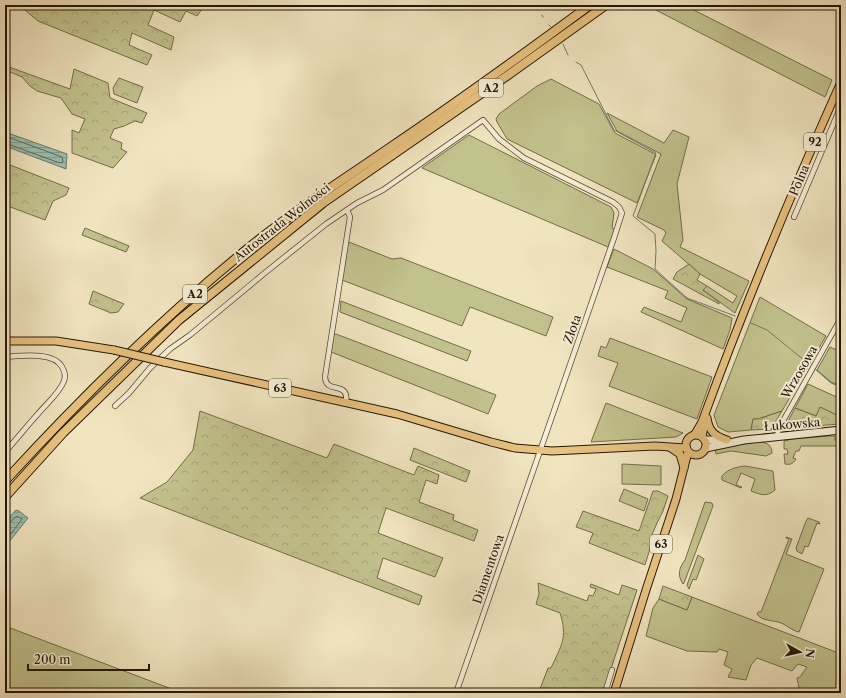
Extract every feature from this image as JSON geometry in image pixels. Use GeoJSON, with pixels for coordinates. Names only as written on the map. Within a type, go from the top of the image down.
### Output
{"type":"FeatureCollection","features":[{"type":"Feature","properties":{"kind":"highway","name":"Autostrada Wolności"},"geometry":{"type":"LineString","coordinates":[[5,481],[53,429],[122,362],[246,249],[320,194],[463,97],[590,5]]}},
{"type":"Feature","properties":{"kind":"highway","name":"Autostrada Wolności"},"geometry":{"type":"LineString","coordinates":[[5,497],[63,433],[179,320],[323,203],[511,73],[606,5]]}},
{"type":"Feature","properties":{"kind":"main road","name":"92"},"geometry":{"type":"LineString","coordinates":[[701,437],[702,422],[740,322],[841,82]]}},
{"type":"Feature","properties":{"kind":"main road","name":"92"},"geometry":{"type":"LineString","coordinates":[[701,437],[740,322]]}},
{"type":"Feature","properties":{"kind":"main road","name":"63"},"geometry":{"type":"LineString","coordinates":[[5,341],[56,341],[114,350],[397,414],[500,445],[540,451],[669,446],[687,450],[696,455]]}},
{"type":"Feature","properties":{"kind":"main road"},"geometry":{"type":"LineString","coordinates":[[707,417],[712,432],[727,440]]}},
{"type":"Feature","properties":{"kind":"main road","name":"Łukowska"},"geometry":{"type":"LineString","coordinates":[[706,448],[744,440],[841,430]]}},
{"type":"Feature","properties":{"kind":"main road","name":"63"},"geometry":{"type":"LineString","coordinates":[[655,446],[687,440],[691,436],[701,437]]}},
{"type":"Feature","properties":{"kind":"main road","name":"Łukowska"},"geometry":{"type":"LineString","coordinates":[[701,437],[744,440]]}},
{"type":"Feature","properties":{"kind":"main road"},"geometry":{"type":"LineString","coordinates":[[701,437],[706,448]]}},
{"type":"Feature","properties":{"kind":"main road","name":"63"},"geometry":{"type":"LineString","coordinates":[[614,693],[676,499],[684,468],[687,450],[685,444],[687,440]]}},
{"type":"Feature","properties":{"kind":"main road"},"geometry":{"type":"LineString","coordinates":[[669,446],[680,454],[684,468]]}},
{"type":"Feature","properties":{"kind":"main road","name":"63"},"geometry":{"type":"LineString","coordinates":[[676,499],[691,462],[696,455],[701,454],[706,448]]}},
{"type":"Feature","properties":{"kind":"street","name":"Polna"},"geometry":{"type":"LineString","coordinates":[[794,218],[841,106]]}},
{"type":"Feature","properties":{"kind":"street","name":"Złota"},"geometry":{"type":"LineString","coordinates":[[347,210],[383,190],[483,120],[499,139],[524,158],[612,202],[619,207],[622,213],[540,451]]}},
{"type":"Feature","properties":{"kind":"street"},"geometry":{"type":"LineString","coordinates":[[115,406],[170,349],[190,335],[326,224],[347,210],[350,217],[325,376],[328,384],[345,391],[347,394],[346,402]]}},
{"type":"Feature","properties":{"kind":"street","name":"Wrzosowa"},"geometry":{"type":"LineString","coordinates":[[777,436],[778,428],[841,318]]}},
{"type":"Feature","properties":{"kind":"street"},"geometry":{"type":"LineString","coordinates":[[5,357],[29,356],[52,358],[60,362],[65,376],[64,381],[57,391],[5,452]]}},
{"type":"Feature","properties":{"kind":"street","name":"Diamentowa"},"geometry":{"type":"LineString","coordinates":[[456,693],[540,451]]}},
{"type":"Feature","properties":{"kind":"street"},"geometry":{"type":"LineString","coordinates":[[605,693],[612,670]]}},
{"type":"Feature","properties":{"kind":"green space"},"geometry":{"type":"Polygon","coordinates":[[[19,5],[205,5],[197,16],[186,11],[180,22],[154,10],[148,25],[174,37],[171,50],[132,33],[129,45],[152,55],[147,65],[38,21],[19,5]]]}},
{"type":"Feature","properties":{"kind":"green space"},"geometry":{"type":"Polygon","coordinates":[[[684,5],[832,80],[825,97],[648,6],[684,5]]]}},
{"type":"Feature","properties":{"kind":"green space"},"geometry":{"type":"Polygon","coordinates":[[[9,67],[70,89],[74,69],[108,83],[110,98],[147,113],[142,123],[135,121],[114,129],[110,138],[122,143],[121,149],[127,152],[113,168],[72,153],[72,130],[79,133],[85,119],[72,114],[61,98],[37,91],[22,77],[8,71],[9,67]]]}},
{"type":"Feature","properties":{"kind":"green space"},"geometry":{"type":"Polygon","coordinates":[[[119,78],[143,87],[137,103],[114,94],[113,88],[119,78]]]}},
{"type":"Feature","properties":{"kind":"green space"},"geometry":{"type":"Polygon","coordinates":[[[551,79],[599,104],[615,133],[656,155],[637,203],[507,139],[496,119],[499,114],[537,86],[551,79]]]}},
{"type":"Feature","properties":{"kind":"green space"},"geometry":{"type":"Polygon","coordinates":[[[607,113],[664,143],[673,130],[689,137],[677,184],[683,240],[680,247],[749,281],[735,313],[703,290],[707,286],[733,303],[737,296],[700,274],[662,241],[666,233],[664,230],[637,217],[661,154],[617,131],[607,113]]]}},
{"type":"Feature","properties":{"kind":"green space"},"geometry":{"type":"Polygon","coordinates":[[[469,135],[611,207],[614,213],[612,228],[615,229],[608,247],[422,168],[469,135]]]}},
{"type":"Feature","properties":{"kind":"green space"},"geometry":{"type":"Polygon","coordinates":[[[5,163],[69,188],[66,195],[53,201],[45,220],[5,205],[5,163]]]}},
{"type":"Feature","properties":{"kind":"green space"},"geometry":{"type":"Polygon","coordinates":[[[85,228],[129,246],[126,252],[82,235],[85,228]]]}},
{"type":"Feature","properties":{"kind":"green space"},"geometry":{"type":"Polygon","coordinates":[[[347,242],[392,259],[401,258],[553,317],[546,336],[470,307],[462,326],[342,280],[347,242]]]}},
{"type":"Feature","properties":{"kind":"green space"},"geometry":{"type":"Polygon","coordinates":[[[614,249],[653,269],[687,299],[732,318],[730,330],[723,349],[641,312],[644,307],[681,322],[687,308],[665,298],[668,291],[607,267],[614,249]]]}},
{"type":"Feature","properties":{"kind":"green space"},"geometry":{"type":"Polygon","coordinates":[[[689,264],[700,274],[697,280],[707,286],[703,290],[719,302],[719,304],[673,279],[677,272],[689,264]]]}},
{"type":"Feature","properties":{"kind":"green space"},"geometry":{"type":"Polygon","coordinates":[[[93,291],[124,304],[118,312],[111,313],[89,304],[93,291]]]}},
{"type":"Feature","properties":{"kind":"green space"},"geometry":{"type":"Polygon","coordinates":[[[760,297],[826,336],[782,411],[758,419],[753,419],[751,430],[728,432],[718,427],[714,415],[760,297]]]}},
{"type":"Feature","properties":{"kind":"green space"},"geometry":{"type":"Polygon","coordinates":[[[341,301],[471,351],[467,361],[340,312],[341,301]]]}},
{"type":"Feature","properties":{"kind":"green space"},"geometry":{"type":"Polygon","coordinates":[[[336,334],[496,395],[488,414],[331,352],[333,335],[336,334]]]}},
{"type":"Feature","properties":{"kind":"green space"},"geometry":{"type":"Polygon","coordinates":[[[610,338],[712,377],[697,419],[609,386],[618,363],[598,356],[601,346],[606,348],[610,338]]]}},
{"type":"Feature","properties":{"kind":"green space"},"geometry":{"type":"Polygon","coordinates":[[[830,347],[841,352],[841,386],[831,382],[817,370],[830,347]]]}},
{"type":"Feature","properties":{"kind":"green space"},"geometry":{"type":"Polygon","coordinates":[[[808,384],[841,399],[841,417],[820,408],[816,416],[795,408],[808,384]]]}},
{"type":"Feature","properties":{"kind":"green space"},"geometry":{"type":"Polygon","coordinates":[[[606,403],[683,433],[676,437],[591,442],[606,403]]]}},
{"type":"Feature","properties":{"kind":"green space"},"geometry":{"type":"Polygon","coordinates":[[[820,407],[841,417],[840,424],[785,427],[795,408],[816,416],[820,407]]]}},
{"type":"Feature","properties":{"kind":"green space"},"geometry":{"type":"Polygon","coordinates":[[[200,411],[327,458],[334,444],[414,475],[418,466],[439,475],[437,484],[426,480],[419,502],[454,515],[453,520],[478,530],[474,541],[386,508],[378,533],[443,558],[435,577],[383,558],[377,578],[422,596],[419,605],[140,498],[167,482],[193,450],[200,411]]]}},
{"type":"Feature","properties":{"kind":"green space"},"geometry":{"type":"Polygon","coordinates":[[[782,411],[771,429],[751,430],[753,419],[758,419],[782,411]]]}},
{"type":"Feature","properties":{"kind":"green space"},"geometry":{"type":"Polygon","coordinates":[[[835,436],[835,440],[841,439],[841,446],[801,446],[799,451],[796,451],[793,458],[796,459],[794,462],[785,464],[784,454],[788,454],[787,449],[784,449],[784,441],[835,436]]]}},
{"type":"Feature","properties":{"kind":"green space"},"geometry":{"type":"Polygon","coordinates":[[[756,442],[769,445],[772,453],[766,456],[731,451],[716,454],[715,448],[756,442]]]}},
{"type":"Feature","properties":{"kind":"green space"},"geometry":{"type":"Polygon","coordinates":[[[414,448],[470,471],[466,482],[410,460],[414,448]]]}},
{"type":"Feature","properties":{"kind":"green space"},"geometry":{"type":"Polygon","coordinates":[[[622,464],[661,466],[661,485],[622,484],[622,464]]]}},
{"type":"Feature","properties":{"kind":"green space"},"geometry":{"type":"Polygon","coordinates":[[[745,466],[773,471],[775,490],[764,495],[751,491],[755,479],[741,473],[736,485],[742,487],[741,488],[722,480],[722,476],[730,470],[745,466]]]}},
{"type":"Feature","properties":{"kind":"green space"},"geometry":{"type":"Polygon","coordinates":[[[624,489],[648,499],[644,511],[619,501],[624,489]]]}},
{"type":"Feature","properties":{"kind":"green space"},"geometry":{"type":"Polygon","coordinates":[[[653,491],[658,491],[668,496],[651,537],[651,545],[645,565],[589,543],[593,533],[576,527],[583,511],[639,531],[653,491]]]}},
{"type":"Feature","properties":{"kind":"green space"},"geometry":{"type":"Polygon","coordinates":[[[705,502],[712,503],[713,506],[683,584],[679,575],[680,569],[685,560],[705,502]]]}},
{"type":"Feature","properties":{"kind":"green space"},"geometry":{"type":"Polygon","coordinates":[[[808,518],[819,522],[820,524],[817,523],[808,547],[805,546],[802,554],[797,551],[796,548],[808,518]]]}},
{"type":"Feature","properties":{"kind":"green space"},"geometry":{"type":"Polygon","coordinates":[[[786,537],[792,539],[786,554],[824,569],[799,632],[781,623],[764,619],[757,614],[758,612],[761,612],[789,539],[786,537]]]}},
{"type":"Feature","properties":{"kind":"green space"},"geometry":{"type":"Polygon","coordinates":[[[698,555],[704,559],[696,580],[693,579],[689,589],[687,585],[698,555]]]}},
{"type":"Feature","properties":{"kind":"green space"},"geometry":{"type":"Polygon","coordinates":[[[538,583],[587,601],[589,595],[593,596],[596,589],[590,587],[591,584],[619,595],[622,585],[637,590],[603,693],[550,693],[540,689],[548,668],[551,668],[560,648],[563,629],[560,613],[536,604],[539,594],[538,583]]]}},
{"type":"Feature","properties":{"kind":"green space"},"geometry":{"type":"Polygon","coordinates":[[[663,586],[692,597],[687,610],[659,599],[663,586]]]}},
{"type":"Feature","properties":{"kind":"green space"},"geometry":{"type":"Polygon","coordinates":[[[692,597],[841,654],[841,693],[800,693],[797,678],[800,677],[807,667],[798,664],[792,671],[757,658],[751,665],[746,680],[728,677],[732,669],[724,665],[728,652],[719,649],[717,652],[687,651],[646,636],[653,608],[659,599],[687,610],[692,597]]]}},
{"type":"Feature","properties":{"kind":"green space"},"geometry":{"type":"Polygon","coordinates":[[[5,626],[177,691],[176,693],[5,693],[5,626]]]}},
{"type":"Feature","properties":{"kind":"water"},"geometry":{"type":"Polygon","coordinates":[[[5,132],[67,154],[66,169],[5,146],[5,132]]]}},
{"type":"Feature","properties":{"kind":"water"},"geometry":{"type":"Polygon","coordinates":[[[16,510],[28,518],[5,547],[5,522],[16,510]]]}},
{"type":"Feature","properties":{"kind":"waterway"},"geometry":{"type":"LineString","coordinates":[[530,5],[538,10]]}},
{"type":"Feature","properties":{"kind":"waterway"},"geometry":{"type":"LineString","coordinates":[[563,44],[568,55]]}},
{"type":"Feature","properties":{"kind":"waterway"},"geometry":{"type":"LineString","coordinates":[[576,62],[581,65],[614,130],[656,153],[633,216],[655,234],[655,269],[687,298],[735,316]]}},
{"type":"Feature","properties":{"kind":"waterway"},"geometry":{"type":"LineString","coordinates":[[751,323],[767,330],[810,365]]}},
{"type":"Feature","properties":{"kind":"waterway"},"geometry":{"type":"LineString","coordinates":[[816,370],[831,383],[841,387]]}}]}
